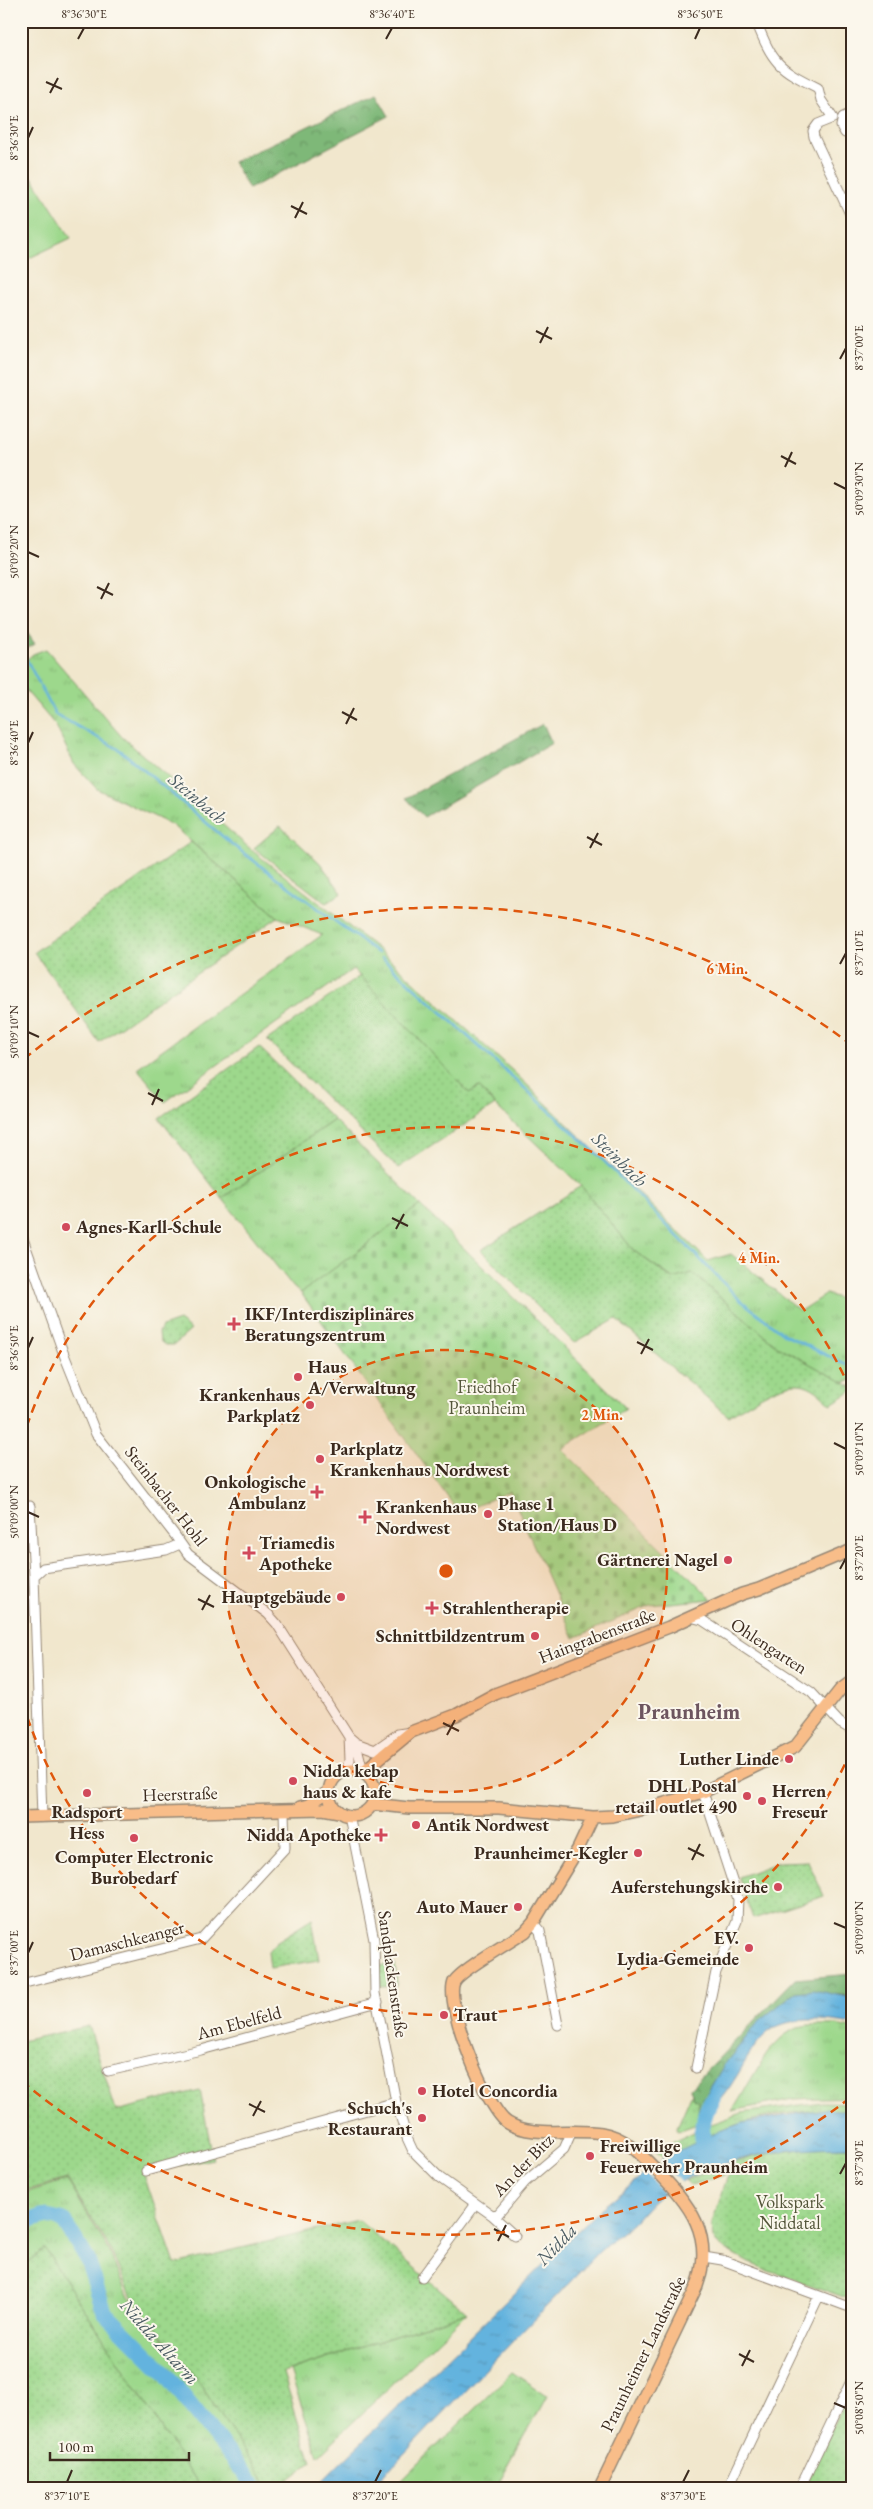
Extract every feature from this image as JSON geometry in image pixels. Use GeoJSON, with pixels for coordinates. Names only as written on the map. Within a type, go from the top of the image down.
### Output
{"type":"FeatureCollection","features":[{"type":"Feature","properties":{"kind":"main road","name":"Haingrabenstraße"},"geometry":{"type":"LineString","coordinates":[[364,1771],[411,1732],[456,1715],[495,1694],[577,1664],[852,1550]]}},
{"type":"Feature","properties":{"kind":"main road"},"geometry":{"type":"LineString","coordinates":[[372,1804],[409,1808],[499,1808],[593,1817],[613,1816],[703,1792],[795,1747],[840,1690],[852,1680]]}},
{"type":"Feature","properties":{"kind":"main road"},"geometry":{"type":"LineString","coordinates":[[284,1811],[308,1805],[328,1792],[336,1780],[346,1771],[364,1771],[374,1784],[372,1804],[358,1814],[344,1814],[330,1800],[328,1792]]}},
{"type":"Feature","properties":{"kind":"main road","name":"Heerstraße"},"geometry":{"type":"LineString","coordinates":[[21,1818],[180,1812],[323,1810],[344,1814]]}},
{"type":"Feature","properties":{"kind":"main road"},"geometry":{"type":"LineString","coordinates":[[533,1923],[578,1849],[593,1817]]}},
{"type":"Feature","properties":{"kind":"main road","name":"Praunheimer Landstraße"},"geometry":{"type":"LineString","coordinates":[[533,1923],[525,1932],[455,1980],[452,1992],[454,2006],[470,2055],[488,2098],[500,2116],[515,2126],[531,2130],[601,2133],[620,2139],[647,2160],[682,2196],[692,2212],[700,2231],[704,2257],[697,2286],[600,2488]]}},
{"type":"Feature","properties":{"kind":"street"},"geometry":{"type":"LineString","coordinates":[[756,21],[776,63],[784,71],[818,88],[821,100],[838,118],[845,132],[852,135]]}},
{"type":"Feature","properties":{"kind":"street"},"geometry":{"type":"LineString","coordinates":[[852,113],[818,124],[813,130],[814,137],[852,218]]}},
{"type":"Feature","properties":{"kind":"street","name":"Steinbacher Hohl"},"geometry":{"type":"LineString","coordinates":[[21,1233],[63,1352],[96,1434],[180,1544],[210,1572],[268,1614],[353,1740],[364,1771]]}},
{"type":"Feature","properties":{"kind":"street"},"geometry":{"type":"LineString","coordinates":[[30,1506],[42,1817]]}},
{"type":"Feature","properties":{"kind":"street"},"geometry":{"type":"LineString","coordinates":[[34,1576],[43,1568],[166,1550],[180,1544]]}},
{"type":"Feature","properties":{"kind":"street","name":"Ohlengarten"},"geometry":{"type":"LineString","coordinates":[[690,1617],[702,1620],[799,1685],[826,1708],[840,1724],[852,1730]]}},
{"type":"Feature","properties":{"kind":"street"},"geometry":{"type":"LineString","coordinates":[[346,1771],[353,1740],[375,1750],[398,1734],[411,1732]]}},
{"type":"Feature","properties":{"kind":"street"},"geometry":{"type":"LineString","coordinates":[[696,2068],[716,1972],[737,1922],[738,1899],[703,1792]]}},
{"type":"Feature","properties":{"kind":"street","name":"Damaschkeanger"},"geometry":{"type":"LineString","coordinates":[[21,1984],[201,1939],[285,1848],[284,1811]]}},
{"type":"Feature","properties":{"kind":"street","name":"Sandplackenstraße"},"geometry":{"type":"LineString","coordinates":[[344,1814],[374,1940],[378,2002],[396,2102],[413,2151],[440,2178],[492,2215],[515,2236]]}},
{"type":"Feature","properties":{"kind":"street"},"geometry":{"type":"LineString","coordinates":[[533,1923],[540,1931],[558,2025]]}},
{"type":"Feature","properties":{"kind":"street","name":"Am Ebelfeld"},"geometry":{"type":"LineString","coordinates":[[108,2071],[201,2050],[378,2002]]}},
{"type":"Feature","properties":{"kind":"street"},"geometry":{"type":"LineString","coordinates":[[146,2171],[396,2102]]}},
{"type":"Feature","properties":{"kind":"street","name":"An der Bitz"},"geometry":{"type":"LineString","coordinates":[[492,2215],[498,2214],[525,2182],[564,2148],[572,2131]]}},
{"type":"Feature","properties":{"kind":"street","name":"An der Bitz"},"geometry":{"type":"LineString","coordinates":[[422,2277],[476,2204]]}},
{"type":"Feature","properties":{"kind":"street"},"geometry":{"type":"LineString","coordinates":[[704,2257],[722,2260],[852,2308]]}},
{"type":"Feature","properties":{"kind":"street"},"geometry":{"type":"LineString","coordinates":[[728,2488],[819,2296]]}},
{"type":"Feature","properties":{"kind":"street"},"geometry":{"type":"LineString","coordinates":[[800,2488],[852,2379]]}},
{"type":"Feature","properties":{"kind":"green space"},"geometry":{"type":"Polygon","coordinates":[[[376,94],[389,116],[249,189],[233,162],[376,94]]]}},
{"type":"Feature","properties":{"kind":"green space"},"geometry":{"type":"Polygon","coordinates":[[[21,160],[71,238],[21,262],[21,160]]]}},
{"type":"Feature","properties":{"kind":"green space"},"geometry":{"type":"Polygon","coordinates":[[[21,624],[35,644],[21,652],[21,624]]]}},
{"type":"Feature","properties":{"kind":"green space"},"geometry":{"type":"Polygon","coordinates":[[[46,649],[122,737],[254,852],[378,949],[515,1073],[708,1261],[731,1254],[800,1311],[826,1294],[852,1303],[852,1380],[844,1383],[777,1346],[692,1273],[674,1279],[634,1251],[581,1186],[495,1105],[479,1087],[469,1093],[353,969],[165,1102],[137,1068],[322,935],[278,917],[172,825],[97,789],[74,764],[56,726],[21,685],[21,665],[33,654],[46,649]]]}},
{"type":"Feature","properties":{"kind":"green space"},"geometry":{"type":"Polygon","coordinates":[[[543,724],[552,743],[424,817],[406,798],[543,724]]]}},
{"type":"Feature","properties":{"kind":"green space"},"geometry":{"type":"Polygon","coordinates":[[[280,826],[320,863],[342,893],[326,903],[254,848],[280,826]]]}},
{"type":"Feature","properties":{"kind":"green space"},"geometry":{"type":"Polygon","coordinates":[[[191,842],[278,917],[99,1042],[34,952],[191,842]]]}},
{"type":"Feature","properties":{"kind":"green space"},"geometry":{"type":"Polygon","coordinates":[[[360,976],[469,1093],[479,1087],[495,1105],[398,1168],[267,1040],[360,976]]]}},
{"type":"Feature","properties":{"kind":"green space"},"geometry":{"type":"Polygon","coordinates":[[[259,1047],[334,1120],[222,1198],[159,1118],[259,1047]]]}},
{"type":"Feature","properties":{"kind":"green space"},"geometry":{"type":"Polygon","coordinates":[[[334,1120],[420,1205],[301,1293],[294,1288],[222,1198],[334,1120]]]}},
{"type":"Feature","properties":{"kind":"green space"},"geometry":{"type":"Polygon","coordinates":[[[581,1186],[634,1251],[673,1279],[692,1273],[777,1346],[852,1387],[852,1391],[831,1404],[808,1386],[791,1384],[763,1395],[728,1416],[616,1319],[574,1343],[481,1250],[581,1186]]]}},
{"type":"Feature","properties":{"kind":"green space","name":"Friedhof Praunheim"},"geometry":{"type":"Polygon","coordinates":[[[420,1205],[626,1408],[562,1449],[712,1599],[650,1605],[574,1638],[510,1491],[459,1513],[301,1293],[420,1205]]]}},
{"type":"Feature","properties":{"kind":"green space"},"geometry":{"type":"Polygon","coordinates":[[[179,1321],[191,1330],[174,1345],[165,1345],[160,1341],[159,1332],[162,1327],[179,1321]]]}},
{"type":"Feature","properties":{"kind":"green space"},"geometry":{"type":"Polygon","coordinates":[[[808,1861],[824,1896],[753,1919],[739,1877],[779,1862],[808,1861]]]}},
{"type":"Feature","properties":{"kind":"green space"},"geometry":{"type":"Polygon","coordinates":[[[312,1919],[319,1960],[270,1968],[268,1951],[276,1942],[312,1919]]]}},
{"type":"Feature","properties":{"kind":"green space"},"geometry":{"type":"Polygon","coordinates":[[[395,1964],[397,1986],[379,1987],[377,1966],[395,1964]]]}},
{"type":"Feature","properties":{"kind":"green space"},"geometry":{"type":"Polygon","coordinates":[[[852,1974],[852,1998],[842,1995],[796,1992],[782,2003],[747,2036],[727,2062],[707,2093],[698,2115],[699,2101],[694,2099],[690,2088],[795,1979],[852,1974]]]}},
{"type":"Feature","properties":{"kind":"green space"},"geometry":{"type":"Polygon","coordinates":[[[808,2025],[835,2025],[852,2028],[852,2097],[793,2099],[732,2111],[763,2059],[773,2047],[795,2029],[808,2025]]]}},
{"type":"Feature","properties":{"kind":"green space"},"geometry":{"type":"Polygon","coordinates":[[[89,2026],[116,2111],[200,2090],[213,2159],[143,2172],[175,2264],[358,2220],[467,2312],[283,2373],[311,2462],[277,2488],[269,2488],[192,2372],[130,2296],[110,2248],[67,2179],[21,2192],[21,2041],[89,2026]]]}},
{"type":"Feature","properties":{"kind":"green space"},"geometry":{"type":"Polygon","coordinates":[[[693,2091],[694,2099],[699,2101],[698,2115],[705,2121],[678,2131],[677,2127],[693,2091]]]}},
{"type":"Feature","properties":{"kind":"green space"},"geometry":{"type":"Polygon","coordinates":[[[822,2102],[852,2103],[852,2111],[796,2112],[777,2115],[740,2124],[705,2138],[709,2125],[742,2113],[822,2102]]]}},
{"type":"Feature","properties":{"kind":"green space"},"geometry":{"type":"Polygon","coordinates":[[[700,2129],[698,2142],[664,2158],[656,2150],[700,2129]]]}},
{"type":"Feature","properties":{"kind":"green space","name":"Volkspark Niddatal"},"geometry":{"type":"Polygon","coordinates":[[[813,2147],[852,2147],[852,2300],[749,2263],[719,2246],[713,2238],[712,2223],[732,2163],[755,2156],[813,2147]]]}},
{"type":"Feature","properties":{"kind":"green space"},"geometry":{"type":"Polygon","coordinates":[[[852,2147],[747,2167],[690,2186],[685,2181],[755,2156],[852,2147]]]}},
{"type":"Feature","properties":{"kind":"green space"},"geometry":{"type":"Polygon","coordinates":[[[67,2180],[109,2250],[127,2296],[192,2372],[269,2488],[200,2488],[45,2249],[21,2267],[21,2194],[67,2180]]]}},
{"type":"Feature","properties":{"kind":"green space"},"geometry":{"type":"Polygon","coordinates":[[[45,2249],[200,2488],[21,2488],[21,2267],[45,2249]]]}},
{"type":"Feature","properties":{"kind":"green space"},"geometry":{"type":"Polygon","coordinates":[[[467,2312],[318,2456],[290,2371],[467,2312]]]}},
{"type":"Feature","properties":{"kind":"green space"},"geometry":{"type":"Polygon","coordinates":[[[512,2372],[547,2396],[496,2488],[394,2488],[512,2372]]]}},
{"type":"Feature","properties":{"kind":"green space"},"geometry":{"type":"Polygon","coordinates":[[[852,2388],[852,2488],[803,2488],[852,2388]]]}},
{"type":"Feature","properties":{"kind":"water"},"geometry":{"type":"Polygon","coordinates":[[[813,1990],[852,1998],[852,2024],[807,2020],[795,2021],[774,2028],[756,2045],[726,2092],[703,2118],[699,2114],[707,2093],[724,2065],[760,2020],[796,1992],[813,1990]]]}},
{"type":"Feature","properties":{"kind":"water"},"geometry":{"type":"Polygon","coordinates":[[[824,2109],[852,2111],[852,2147],[828,2147],[778,2152],[728,2162],[683,2181],[662,2194],[632,2224],[600,2251],[371,2488],[315,2488],[599,2210],[664,2158],[719,2131],[743,2123],[824,2109]]]}},
{"type":"Feature","properties":{"kind":"pier"},"geometry":{"type":"Polygon","coordinates":[[[659,2159],[683,2185],[666,2194],[644,2172],[659,2159]]]}},
{"type":"Feature","properties":{"kind":"waterway","name":"Steinbach"},"geometry":{"type":"LineString","coordinates":[[21,649],[55,714],[120,750],[234,846],[378,953]]}},
{"type":"Feature","properties":{"kind":"waterway","name":"Steinbach"},"geometry":{"type":"LineString","coordinates":[[382,958],[597,1154],[739,1299],[785,1335],[847,1365]]}},
{"type":"Feature","properties":{"kind":"waterway","name":"Nidda Altarm"},"geometry":{"type":"LineString","coordinates":[[705,2155],[702,2140],[703,2126],[706,2112],[713,2098]]}},
{"type":"Feature","properties":{"kind":"waterway","name":"Nidda Altarm"},"geometry":{"type":"LineString","coordinates":[[21,2224],[44,2216],[63,2220],[87,2259],[105,2313],[164,2372],[256,2488]]}},
{"type":"Feature","properties":{"kind":"place","name":"Agnes-Karll-Schule"},"geometry":{"type":"Point","coordinates":[66,1227]}},
{"type":"Feature","properties":{"kind":"place","name":"IKF/Interdisziplinäres Beratungszentrum"},"geometry":{"type":"Point","coordinates":[234,1324]}},
{"type":"Feature","properties":{"kind":"place","name":"Haus A/Verwaltung"},"geometry":{"type":"Point","coordinates":[298,1377]}},
{"type":"Feature","properties":{"kind":"place","name":"Krankenhaus Parkplatz"},"geometry":{"type":"Point","coordinates":[310,1405]}},
{"type":"Feature","properties":{"kind":"place","name":"Parkplatz Krankenhaus Nordwest"},"geometry":{"type":"Point","coordinates":[320,1459]}},
{"type":"Feature","properties":{"kind":"place","name":"Onkologische Ambulanz"},"geometry":{"type":"Point","coordinates":[317,1492]}},
{"type":"Feature","properties":{"kind":"place","name":"Phase 1 Station/Haus D"},"geometry":{"type":"Point","coordinates":[488,1514]}},
{"type":"Feature","properties":{"kind":"place","name":"Krankenhaus Nordwest"},"geometry":{"type":"Point","coordinates":[365,1517]}},
{"type":"Feature","properties":{"kind":"place","name":"Triamedis Apotheke"},"geometry":{"type":"Point","coordinates":[249,1553]}},
{"type":"Feature","properties":{"kind":"place","name":"Gärtnerei Nagel"},"geometry":{"type":"Point","coordinates":[728,1560]}},
{"type":"Feature","properties":{"kind":"place","name":"Hauptgebäude"},"geometry":{"type":"Point","coordinates":[341,1597]}},
{"type":"Feature","properties":{"kind":"place","name":"Strahlentherapie"},"geometry":{"type":"Point","coordinates":[432,1608]}},
{"type":"Feature","properties":{"kind":"place","name":"Schnittbildzentrum"},"geometry":{"type":"Point","coordinates":[535,1636]}},
{"type":"Feature","properties":{"kind":"place","name":"Luther Linde"},"geometry":{"type":"Point","coordinates":[789,1759]}},
{"type":"Feature","properties":{"kind":"place","name":"Nidda kebap haus & kafe"},"geometry":{"type":"Point","coordinates":[293,1781]}},
{"type":"Feature","properties":{"kind":"place","name":"Radsport Hess"},"geometry":{"type":"Point","coordinates":[87,1793]}},
{"type":"Feature","properties":{"kind":"place","name":"DHL Postal retail outlet 490"},"geometry":{"type":"Point","coordinates":[747,1796]}},
{"type":"Feature","properties":{"kind":"place","name":"Herren Freseur"},"geometry":{"type":"Point","coordinates":[762,1801]}},
{"type":"Feature","properties":{"kind":"place","name":"Antik Nordwest"},"geometry":{"type":"Point","coordinates":[416,1825]}},
{"type":"Feature","properties":{"kind":"place","name":"Nidda Apotheke"},"geometry":{"type":"Point","coordinates":[381,1835]}},
{"type":"Feature","properties":{"kind":"place","name":"Computer Electronic Burobedarf"},"geometry":{"type":"Point","coordinates":[134,1838]}},
{"type":"Feature","properties":{"kind":"place","name":"Praunheimer-Kegler"},"geometry":{"type":"Point","coordinates":[638,1853]}},
{"type":"Feature","properties":{"kind":"place","name":"Auferstehungskirche"},"geometry":{"type":"Point","coordinates":[778,1887]}},
{"type":"Feature","properties":{"kind":"place","name":"Auto Mauer"},"geometry":{"type":"Point","coordinates":[518,1907]}},
{"type":"Feature","properties":{"kind":"place","name":"EV. Lydia-Gemeinde"},"geometry":{"type":"Point","coordinates":[749,1948]}},
{"type":"Feature","properties":{"kind":"place","name":"Traut"},"geometry":{"type":"Point","coordinates":[444,2015]}},
{"type":"Feature","properties":{"kind":"place","name":"Hotel Concordia"},"geometry":{"type":"Point","coordinates":[422,2091]}},
{"type":"Feature","properties":{"kind":"place","name":"Schuch's Restaurant"},"geometry":{"type":"Point","coordinates":[422,2118]}},
{"type":"Feature","properties":{"kind":"place","name":"Freiwillige Feuerwehr Praunheim"},"geometry":{"type":"Point","coordinates":[590,2156]}},
{"type":"Feature","properties":{"kind":"district","name":"Praunheim"},"geometry":{"type":"Point","coordinates":[689,1711]}},
{"type":"Feature","properties":{"kind":"water label","name":"Nidda"},"geometry":{"type":"Point","coordinates":[556,2244]}}]}
